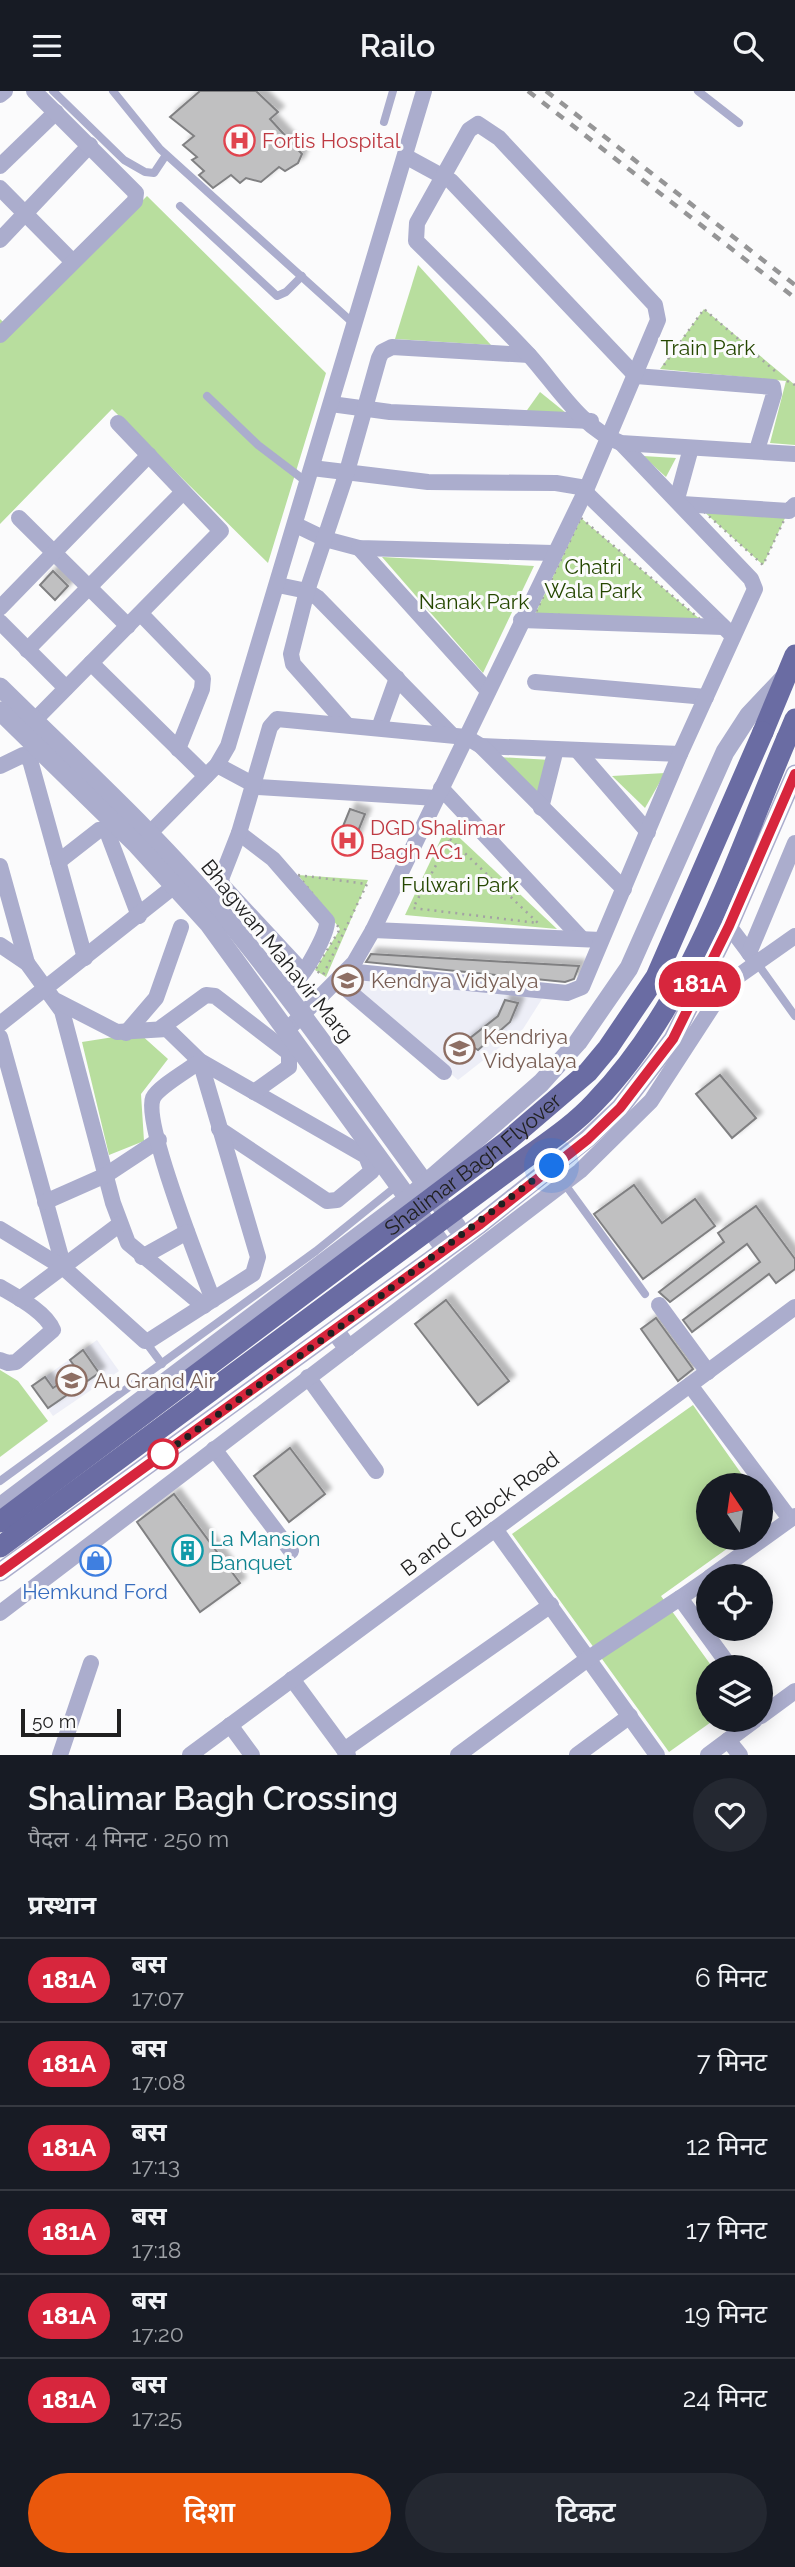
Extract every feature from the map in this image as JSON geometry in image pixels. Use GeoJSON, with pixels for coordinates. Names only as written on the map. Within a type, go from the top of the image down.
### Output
{"type":"FeatureCollection","features":[{"type":"Feature","properties":{"kind":"main road","name":"Shalimar Bagh Flyover"},"geometry":{"type":"LineString","coordinates":[[0,1523],[505,1143],[588,1072],[608,1048],[656,977],[791,665]]}},
{"type":"Feature","properties":{"kind":"main road","name":"Shalimar Bagh Flyover"},"geometry":{"type":"LineString","coordinates":[[3,1556],[576,1121],[595,1102],[638,1049],[681,983],[791,729]]}},
{"type":"Feature","properties":{"kind":"street"},"geometry":{"type":"LineString","coordinates":[[0,95],[5,91]]}},
{"type":"Feature","properties":{"kind":"street"},"geometry":{"type":"LineString","coordinates":[[4,324],[135,201],[136,193],[34,91]]}},
{"type":"Feature","properties":{"kind":"street"},"geometry":{"type":"LineString","coordinates":[[143,839],[212,771],[232,735],[424,91]]}},
{"type":"Feature","properties":{"kind":"street"},"geometry":{"type":"LineString","coordinates":[[0,166],[55,112]]}},
{"type":"Feature","properties":{"kind":"street"},"geometry":{"type":"LineString","coordinates":[[295,1022],[342,976],[373,930],[439,793],[458,735],[488,691],[528,617],[553,553],[614,434],[658,320],[654,305],[499,138],[482,126],[473,126],[416,223],[416,241],[529,355],[586,421]]}},
{"type":"Feature","properties":{"kind":"street"},"geometry":{"type":"LineString","coordinates":[[0,240],[90,145]]}},
{"type":"Feature","properties":{"kind":"street"},"geometry":{"type":"LineString","coordinates":[[405,156],[443,175],[636,376],[773,387],[774,394],[757,450]]}},
{"type":"Feature","properties":{"kind":"street"},"geometry":{"type":"LineString","coordinates":[[0,188],[73,261]]}},
{"type":"Feature","properties":{"kind":"street"},"geometry":{"type":"LineString","coordinates":[[347,725],[291,659],[291,647],[346,475],[379,358],[387,348],[529,355]]}},
{"type":"Feature","properties":{"kind":"street"},"geometry":{"type":"LineString","coordinates":[[331,404],[365,409],[586,421],[614,434],[691,448],[795,454]]}},
{"type":"Feature","properties":{"kind":"street"},"geometry":{"type":"LineString","coordinates":[[28,726],[221,531],[118,423]]}},
{"type":"Feature","properties":{"kind":"street"},"geometry":{"type":"LineString","coordinates":[[342,976],[573,993],[582,987],[706,697],[728,632],[753,595],[754,584],[614,434]]}},
{"type":"Feature","properties":{"kind":"street"},"geometry":{"type":"LineString","coordinates":[[679,502],[691,448]]}},
{"type":"Feature","properties":{"kind":"street"},"geometry":{"type":"LineString","coordinates":[[0,608],[149,455]]}},
{"type":"Feature","properties":{"kind":"street"},"geometry":{"type":"LineString","coordinates":[[310,476],[346,475],[428,482],[556,483],[586,490],[728,632]]}},
{"type":"Feature","properties":{"kind":"street"},"geometry":{"type":"LineString","coordinates":[[27,650],[183,492]]}},
{"type":"Feature","properties":{"kind":"street"},"geometry":{"type":"LineString","coordinates":[[679,502],[789,511],[795,505]]}},
{"type":"Feature","properties":{"kind":"street"},"geometry":{"type":"LineString","coordinates":[[19,518],[128,626]]}},
{"type":"Feature","properties":{"kind":"street"},"geometry":{"type":"LineString","coordinates":[[296,525],[325,539],[359,548],[553,553]]}},
{"type":"Feature","properties":{"kind":"street"},"geometry":{"type":"LineString","coordinates":[[359,548],[488,691]]}},
{"type":"Feature","properties":{"kind":"street"},"geometry":{"type":"LineString","coordinates":[[278,585],[307,591],[318,597],[397,678],[458,735],[481,746],[624,889]]}},
{"type":"Feature","properties":{"kind":"street"},"geometry":{"type":"LineString","coordinates":[[141,614],[203,678],[202,689],[178,749]]}},
{"type":"Feature","properties":{"kind":"street"},"geometry":{"type":"LineString","coordinates":[[528,617],[728,632]]}},
{"type":"Feature","properties":{"kind":"street"},"geometry":{"type":"LineString","coordinates":[[0,622],[66,688]]}},
{"type":"Feature","properties":{"kind":"street"},"geometry":{"type":"LineString","coordinates":[[91,663],[178,749],[212,771],[264,788],[439,793],[582,939]]}},
{"type":"Feature","properties":{"kind":"street"},"geometry":{"type":"LineString","coordinates":[[0,1507],[404,1191],[426,1184],[522,1099],[578,1042],[629,968],[725,752],[749,715],[791,665]]}},
{"type":"Feature","properties":{"kind":"street"},"geometry":{"type":"LineString","coordinates":[[379,728],[397,678]]}},
{"type":"Feature","properties":{"kind":"street"},"geometry":{"type":"LineString","coordinates":[[535,682],[706,697]]}},
{"type":"Feature","properties":{"kind":"street","name":"Bhagwan Mahavir Marg"},"geometry":{"type":"LineString","coordinates":[[0,687],[28,726],[143,839],[181,881],[225,916],[281,988],[295,1022],[404,1191],[446,1249]]}},
{"type":"Feature","properties":{"kind":"street","name":"Bhagwan Mahavir Marg"},"geometry":{"type":"LineString","coordinates":[[0,711],[28,726]]}},
{"type":"Feature","properties":{"kind":"street"},"geometry":{"type":"LineString","coordinates":[[303,972],[221,883],[221,874],[239,833],[270,727],[277,719],[458,735]]}},
{"type":"Feature","properties":{"kind":"street"},"geometry":{"type":"LineString","coordinates":[[481,746],[680,754]]}},
{"type":"Feature","properties":{"kind":"street"},"geometry":{"type":"LineString","coordinates":[[541,808],[556,749]]}},
{"type":"Feature","properties":{"kind":"street"},"geometry":{"type":"LineString","coordinates":[[577,750],[648,832]]}},
{"type":"Feature","properties":{"kind":"street"},"geometry":{"type":"LineString","coordinates":[[0,766],[23,755],[30,760],[85,958]]}},
{"type":"Feature","properties":{"kind":"street"},"geometry":{"type":"LineString","coordinates":[[0,1613],[564,1183],[626,1115],[666,1052],[729,926],[795,774]]}},
{"type":"Feature","properties":{"kind":"street"},"geometry":{"type":"LineString","coordinates":[[58,862],[99,830],[106,829],[139,916]]}},
{"type":"Feature","properties":{"kind":"street"},"geometry":{"type":"LineString","coordinates":[[239,833],[273,859],[327,921],[327,930],[303,972],[296,981],[281,988]]}},
{"type":"Feature","properties":{"kind":"street"},"geometry":{"type":"LineString","coordinates":[[753,958],[795,843]]}},
{"type":"Feature","properties":{"kind":"street"},"geometry":{"type":"LineString","coordinates":[[0,866],[3,890],[27,963]]}},
{"type":"Feature","properties":{"kind":"street"},"geometry":{"type":"LineString","coordinates":[[2,1018],[85,958],[181,881]]}},
{"type":"Feature","properties":{"kind":"street","name":"Bhagwan Mahavir Marg"},"geometry":{"type":"LineString","coordinates":[[181,881],[208,923],[295,1022],[464,1235]]}},
{"type":"Feature","properties":{"kind":"street"},"geometry":{"type":"LineString","coordinates":[[729,926],[753,958]]}},
{"type":"Feature","properties":{"kind":"street"},"geometry":{"type":"LineString","coordinates":[[126,1033],[156,998],[181,927]]}},
{"type":"Feature","properties":{"kind":"street"},"geometry":{"type":"LineString","coordinates":[[373,930],[601,940]]}},
{"type":"Feature","properties":{"kind":"street"},"geometry":{"type":"LineString","coordinates":[[3,1556],[335,1331],[575,1149],[626,1115],[660,1088],[722,990],[753,958],[795,936]]}},
{"type":"Feature","properties":{"kind":"street"},"geometry":{"type":"LineString","coordinates":[[0,945],[27,963],[57,1001],[120,1224],[128,1243],[142,1257],[208,1303]]}},
{"type":"Feature","properties":{"kind":"street"},"geometry":{"type":"LineString","coordinates":[[342,976],[444,1072]]}},
{"type":"Feature","properties":{"kind":"street"},"geometry":{"type":"LineString","coordinates":[[57,1001],[111,1030],[126,1033],[162,1027],[206,995],[215,996],[289,1053],[289,1067],[254,1092]]}},
{"type":"Feature","properties":{"kind":"street"},"geometry":{"type":"LineString","coordinates":[[162,1027],[200,1061],[366,1156],[372,1167],[370,1174],[337,1200],[327,1201],[219,1129]]}},
{"type":"Feature","properties":{"kind":"street"},"geometry":{"type":"LineString","coordinates":[[0,1037],[64,1268]]}},
{"type":"Feature","properties":{"kind":"street"},"geometry":{"type":"LineString","coordinates":[[0,1229],[64,1268],[145,1341],[253,1274],[258,1263],[200,1061]]}},
{"type":"Feature","properties":{"kind":"street"},"geometry":{"type":"LineString","coordinates":[[200,1061],[153,1098],[159,1140],[208,1303]]}},
{"type":"Feature","properties":{"kind":"street"},"geometry":{"type":"LineString","coordinates":[[522,1099],[519,1127],[532,1146],[556,1153],[575,1149]]}},
{"type":"Feature","properties":{"kind":"street"},"geometry":{"type":"LineString","coordinates":[[46,1202],[106,1175],[159,1140]]}},
{"type":"Feature","properties":{"kind":"street"},"geometry":{"type":"LineString","coordinates":[[20,1299],[120,1224]]}},
{"type":"Feature","properties":{"kind":"street"},"geometry":{"type":"LineString","coordinates":[[142,1257],[187,1232]]}},
{"type":"Feature","properties":{"kind":"street"},"geometry":{"type":"LineString","coordinates":[[0,1287],[20,1299],[50,1324],[53,1330],[16,1362],[0,1360]]}},
{"type":"Feature","properties":{"kind":"street"},"geometry":{"type":"LineString","coordinates":[[659,1305],[708,1372]]}},
{"type":"Feature","properties":{"kind":"street","name":"B and C Block Road"},"geometry":{"type":"LineString","coordinates":[[190,1755],[795,1307]]}},
{"type":"Feature","properties":{"kind":"street"},"geometry":{"type":"LineString","coordinates":[[335,1331],[347,1347]]}},
{"type":"Feature","properties":{"kind":"street"},"geometry":{"type":"LineString","coordinates":[[308,1377],[376,1471]]}},
{"type":"Feature","properties":{"kind":"street"},"geometry":{"type":"LineString","coordinates":[[690,1385],[793,1518],[728,1564]]}},
{"type":"Feature","properties":{"kind":"street"},"geometry":{"type":"LineString","coordinates":[[214,1449],[291,1551]]}},
{"type":"Feature","properties":{"kind":"street"},"geometry":{"type":"LineString","coordinates":[[495,1529],[657,1755]]}},
{"type":"Feature","properties":{"kind":"street"},"geometry":{"type":"LineString","coordinates":[[458,1755],[589,1658],[696,1586]]}},
{"type":"Feature","properties":{"kind":"street"},"geometry":{"type":"LineString","coordinates":[[680,1598],[721,1655]]}},
{"type":"Feature","properties":{"kind":"street"},"geometry":{"type":"LineString","coordinates":[[292,1679],[346,1753],[551,1605]]}},
{"type":"Feature","properties":{"kind":"street"},"geometry":{"type":"LineString","coordinates":[[60,1755],[91,1663]]}},
{"type":"Feature","properties":{"kind":"street"},"geometry":{"type":"LineString","coordinates":[[773,1706],[795,1691]]}},
{"type":"Feature","properties":{"kind":"street"},"geometry":{"type":"LineString","coordinates":[[577,1755],[630,1716]]}},
{"type":"Feature","properties":{"kind":"street"},"geometry":{"type":"LineString","coordinates":[[230,1725],[252,1755]]}},
{"type":"Feature","properties":{"kind":"street"},"geometry":{"type":"LineString","coordinates":[[708,1755],[738,1732]]}},
{"type":"Feature","properties":{"kind":"street"},"geometry":{"type":"LineString","coordinates":[[728,1740],[740,1755]]}},
{"type":"Feature","properties":{"kind":"lane"},"geometry":{"type":"LineString","coordinates":[[53,91],[135,167],[154,173],[166,155]]}},
{"type":"Feature","properties":{"kind":"lane"},"geometry":{"type":"LineString","coordinates":[[113,91],[166,155],[353,323]]}},
{"type":"Feature","properties":{"kind":"lane"},"geometry":{"type":"LineString","coordinates":[[384,122],[393,91]]}},
{"type":"Feature","properties":{"kind":"lane"},"geometry":{"type":"LineString","coordinates":[[698,91],[739,123]]}},
{"type":"Feature","properties":{"kind":"lane"},"geometry":{"type":"LineString","coordinates":[[180,206],[277,296],[286,292],[302,276]]}},
{"type":"Feature","properties":{"kind":"lane"},"geometry":{"type":"LineString","coordinates":[[207,396],[258,445],[310,476]]}},
{"type":"Feature","properties":{"kind":"lane"},"geometry":{"type":"LineString","coordinates":[[753,958],[795,1016]]}},
{"type":"Feature","properties":{"kind":"lane"},"geometry":{"type":"LineString","coordinates":[[564,1183],[645,1294]]}},
{"type":"Feature","properties":{"kind":"lane"},"geometry":{"type":"LineString","coordinates":[[0,1481],[316,1251],[404,1191]]}},
{"type":"Feature","properties":{"kind":"lane"},"geometry":{"type":"LineString","coordinates":[[145,1341],[162,1364]]}},
{"type":"Feature","properties":{"kind":"path"},"geometry":{"type":"LineString","coordinates":[[673,371],[660,369],[704,309],[776,372]]}},
{"type":"Feature","properties":{"kind":"path"},"geometry":{"type":"LineString","coordinates":[[786,381],[795,385]]}},
{"type":"Feature","properties":{"kind":"path"},"geometry":{"type":"LineString","coordinates":[[701,509],[725,511],[786,516],[763,565],[701,509]]}},
{"type":"Feature","properties":{"kind":"path"},"geometry":{"type":"LineString","coordinates":[[581,518],[702,621],[688,621],[528,617],[581,518]]}},
{"type":"Feature","properties":{"kind":"path"},"geometry":{"type":"LineString","coordinates":[[450,839],[538,923],[524,921],[413,908],[450,839]]}},
{"type":"Feature","properties":{"kind":"shaded area","name":"Kendriya Vidyalaya"},"geometry":{"type":"Polygon","coordinates":[[[344,980],[547,991],[523,1029],[458,1080],[344,980]]]}},
{"type":"Feature","properties":{"kind":"shaded area","name":"Au Grand Air"},"geometry":{"type":"Polygon","coordinates":[[[97,1340],[119,1371],[53,1416],[32,1386],[97,1340]]]}},
{"type":"Feature","properties":{"kind":"green space"},"geometry":{"type":"Polygon","coordinates":[[[147,196],[326,373],[268,563],[112,409],[0,524],[0,319],[13,331],[147,196]]]}},
{"type":"Feature","properties":{"kind":"green space"},"geometry":{"type":"Polygon","coordinates":[[[418,265],[491,345],[395,339],[418,265]]]}},
{"type":"Feature","properties":{"kind":"green space","name":"Train Park"},"geometry":{"type":"Polygon","coordinates":[[[704,309],[795,385],[795,445],[770,443],[786,381],[660,369],[704,309]]]}},
{"type":"Feature","properties":{"kind":"green space"},"geometry":{"type":"Polygon","coordinates":[[[540,392],[566,413],[525,413],[540,392]]]}},
{"type":"Feature","properties":{"kind":"green space"},"geometry":{"type":"Polygon","coordinates":[[[643,456],[676,458],[666,477],[643,456]]]}},
{"type":"Feature","properties":{"kind":"green space"},"geometry":{"type":"Polygon","coordinates":[[[701,509],[786,516],[763,565],[701,509]]]}},
{"type":"Feature","properties":{"kind":"green space","name":"Chatri Wala Park"},"geometry":{"type":"Polygon","coordinates":[[[581,518],[702,621],[535,614],[581,518]]]}},
{"type":"Feature","properties":{"kind":"green space","name":"Nanak Park"},"geometry":{"type":"Polygon","coordinates":[[[382,557],[534,566],[483,673],[382,557]]]}},
{"type":"Feature","properties":{"kind":"green space"},"geometry":{"type":"Polygon","coordinates":[[[497,757],[551,760],[537,793],[497,757]]]}},
{"type":"Feature","properties":{"kind":"green space"},"geometry":{"type":"Polygon","coordinates":[[[665,773],[645,808],[612,776],[665,773]]]}},
{"type":"Feature","properties":{"kind":"green space","name":"Fulwari Park"},"geometry":{"type":"Polygon","coordinates":[[[447,826],[557,929],[405,915],[447,826]]]}},
{"type":"Feature","properties":{"kind":"green space"},"geometry":{"type":"Polygon","coordinates":[[[298,875],[368,880],[326,977],[315,970],[340,929],[298,875]]]}},
{"type":"Feature","properties":{"kind":"green space"},"geometry":{"type":"Polygon","coordinates":[[[139,1033],[168,1059],[141,1094],[144,1141],[109,1155],[82,1042],[139,1033]]]}},
{"type":"Feature","properties":{"kind":"green space"},"geometry":{"type":"Polygon","coordinates":[[[0,1370],[18,1381],[48,1421],[0,1457],[0,1370]]]}},
{"type":"Feature","properties":{"kind":"green space"},"geometry":{"type":"Polygon","coordinates":[[[693,1405],[741,1473],[696,1473],[696,1551],[724,1551],[706,1564],[696,1564],[696,1571],[661,1596],[704,1655],[696,1655],[697,1732],[669,1752],[512,1534],[693,1405]]]}},
{"type":"Feature","properties":{"kind":"building","name":"Fortis Hospital"},"geometry":{"type":"Polygon","coordinates":[[[200,91],[256,91],[278,112],[270,119],[302,154],[298,163],[285,171],[279,167],[261,182],[246,178],[240,183],[231,175],[213,188],[199,175],[204,171],[192,160],[197,157],[183,145],[194,136],[170,117],[200,91]]]}},
{"type":"Feature","properties":{"kind":"building"},"geometry":{"type":"Polygon","coordinates":[[[53,571],[68,586],[55,600],[40,585],[53,571]]]}},
{"type":"Feature","properties":{"kind":"building"},"geometry":{"type":"Polygon","coordinates":[[[350,809],[365,814],[350,851],[335,846],[350,809]]]}},
{"type":"Feature","properties":{"kind":"building"},"geometry":{"type":"Polygon","coordinates":[[[371,954],[579,966],[574,979],[565,982],[366,962],[371,954]]]}},
{"type":"Feature","properties":{"kind":"building","name":"Kendrya Vidyalya"},"geometry":{"type":"Polygon","coordinates":[[[505,1000],[518,1003],[510,1022],[478,1050],[465,1042],[498,1016],[505,1000]]]}},
{"type":"Feature","properties":{"kind":"building"},"geometry":{"type":"Polygon","coordinates":[[[720,1075],[756,1118],[732,1138],[696,1094],[720,1075]]]}},
{"type":"Feature","properties":{"kind":"building"},"geometry":{"type":"Polygon","coordinates":[[[634,1185],[662,1223],[695,1199],[715,1226],[643,1279],[594,1214],[634,1185]]]}},
{"type":"Feature","properties":{"kind":"building"},"geometry":{"type":"Polygon","coordinates":[[[756,1206],[795,1259],[795,1269],[776,1283],[769,1274],[692,1332],[683,1320],[760,1262],[747,1244],[670,1302],[659,1292],[724,1242],[718,1233],[756,1206]]]}},
{"type":"Feature","properties":{"kind":"building"},"geometry":{"type":"Polygon","coordinates":[[[446,1300],[509,1381],[478,1405],[415,1324],[446,1300]]]}},
{"type":"Feature","properties":{"kind":"building"},"geometry":{"type":"Polygon","coordinates":[[[656,1318],[693,1369],[678,1381],[641,1329],[656,1318]]]}},
{"type":"Feature","properties":{"kind":"building"},"geometry":{"type":"Polygon","coordinates":[[[83,1350],[99,1373],[48,1408],[32,1386],[45,1377],[53,1388],[78,1371],[70,1360],[83,1350]]]}},
{"type":"Feature","properties":{"kind":"building"},"geometry":{"type":"Polygon","coordinates":[[[290,1448],[325,1494],[289,1522],[254,1476],[290,1448]]]}},
{"type":"Feature","properties":{"kind":"building","name":"La Mansion Banquet"},"geometry":{"type":"Polygon","coordinates":[[[174,1494],[240,1583],[200,1612],[137,1522],[174,1494]]]}},
{"type":"Feature","properties":{"kind":"railway"},"geometry":{"type":"LineString","coordinates":[[528,91],[795,298]]}},
{"type":"Feature","properties":{"kind":"railway"},"geometry":{"type":"LineString","coordinates":[[546,91],[795,285]]}},
{"type":"Feature","properties":{"kind":"bus line","name":"181A"},"geometry":{"type":"LineString","coordinates":[[0,1572],[479,1225],[588,1139],[634,1094],[673,1039],[729,926],[795,774]]}},
{"type":"Feature","properties":{"kind":"place","name":"Fortis Hospital"},"geometry":{"type":"Point","coordinates":[239,141]}},
{"type":"Feature","properties":{"kind":"place","name":"DGD Shalimar Bagh AC1"},"geometry":{"type":"Point","coordinates":[347,840]}},
{"type":"Feature","properties":{"kind":"place","name":"Kendrya Vidyalya"},"geometry":{"type":"Point","coordinates":[348,981]}},
{"type":"Feature","properties":{"kind":"place","name":"Kendriya Vidyalaya"},"geometry":{"type":"Point","coordinates":[460,1049]}},
{"type":"Feature","properties":{"kind":"place","name":"Au Grand Air"},"geometry":{"type":"Point","coordinates":[71,1381]}},
{"type":"Feature","properties":{"kind":"place","name":"La Mansion Banquet"},"geometry":{"type":"Point","coordinates":[187,1551]}},
{"type":"Feature","properties":{"kind":"place","name":"Hemkund Ford"},"geometry":{"type":"Point","coordinates":[95,1560]}},
{"type":"Feature","properties":{"kind":"route"},"geometry":{"type":"LineString","coordinates":[[163,1454],[155,1460],[479,1225],[552,1166]]}}]}
